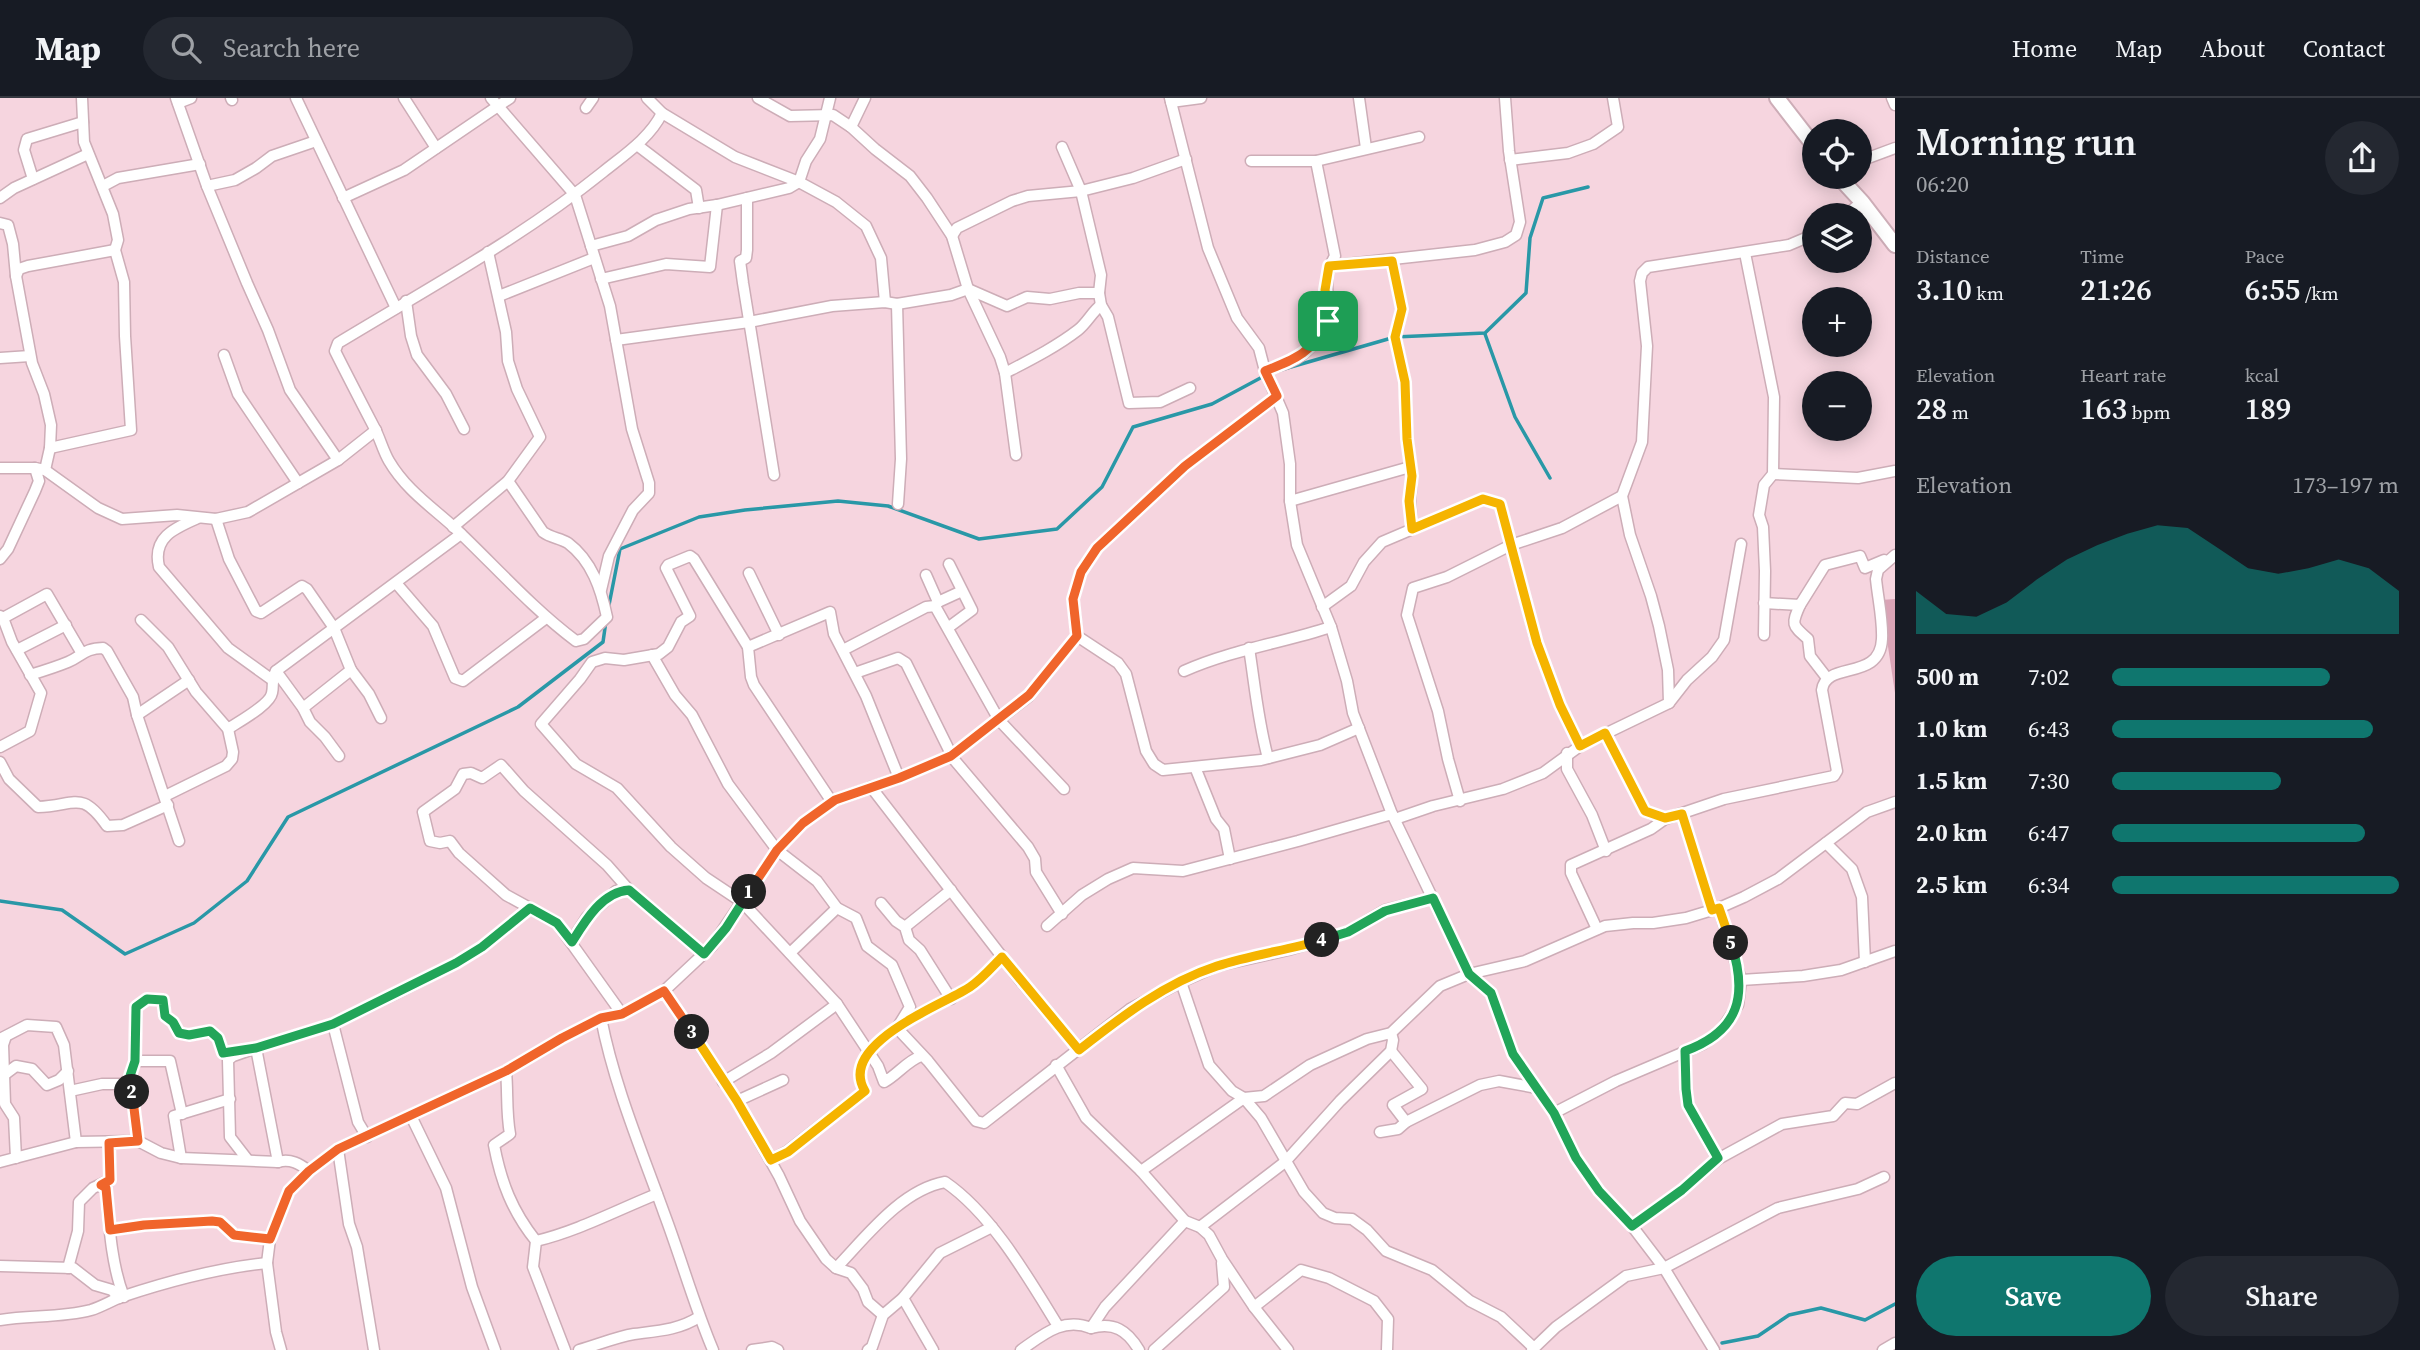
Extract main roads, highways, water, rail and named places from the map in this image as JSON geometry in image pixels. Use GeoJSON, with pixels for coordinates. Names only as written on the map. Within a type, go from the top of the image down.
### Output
{"type":"FeatureCollection","features":[{"type":"Feature","properties":{"kind":"main road"},"geometry":{"type":"LineString","coordinates":[[1777,98],[1802,130]]}},
{"type":"Feature","properties":{"kind":"main road"},"geometry":{"type":"LineString","coordinates":[[1850,189],[1895,244]]}},
{"type":"Feature","properties":{"kind":"waterway"},"geometry":{"type":"LineString","coordinates":[[1277,371],[1395,337],[1485,333],[1526,293],[1530,238],[1543,198],[1588,187]]}},
{"type":"Feature","properties":{"kind":"waterway"},"geometry":{"type":"LineString","coordinates":[[1485,334],[1515,417],[1550,478]]}},
{"type":"Feature","properties":{"kind":"waterway"},"geometry":{"type":"LineString","coordinates":[[608,610],[620,549],[699,517],[838,501],[888,506],[979,539],[1057,529],[1102,487],[1133,427],[1212,404],[1266,375]]}},
{"type":"Feature","properties":{"kind":"waterway"},"geometry":{"type":"LineString","coordinates":[[0,901],[62,910],[125,954],[194,923],[247,881],[288,817],[518,707],[603,642],[606,621]]}},
{"type":"Feature","properties":{"kind":"waterway"},"geometry":{"type":"LineString","coordinates":[[1722,1343],[1758,1336],[1789,1315],[1821,1308],[1865,1320],[1895,1304]]}}]}
